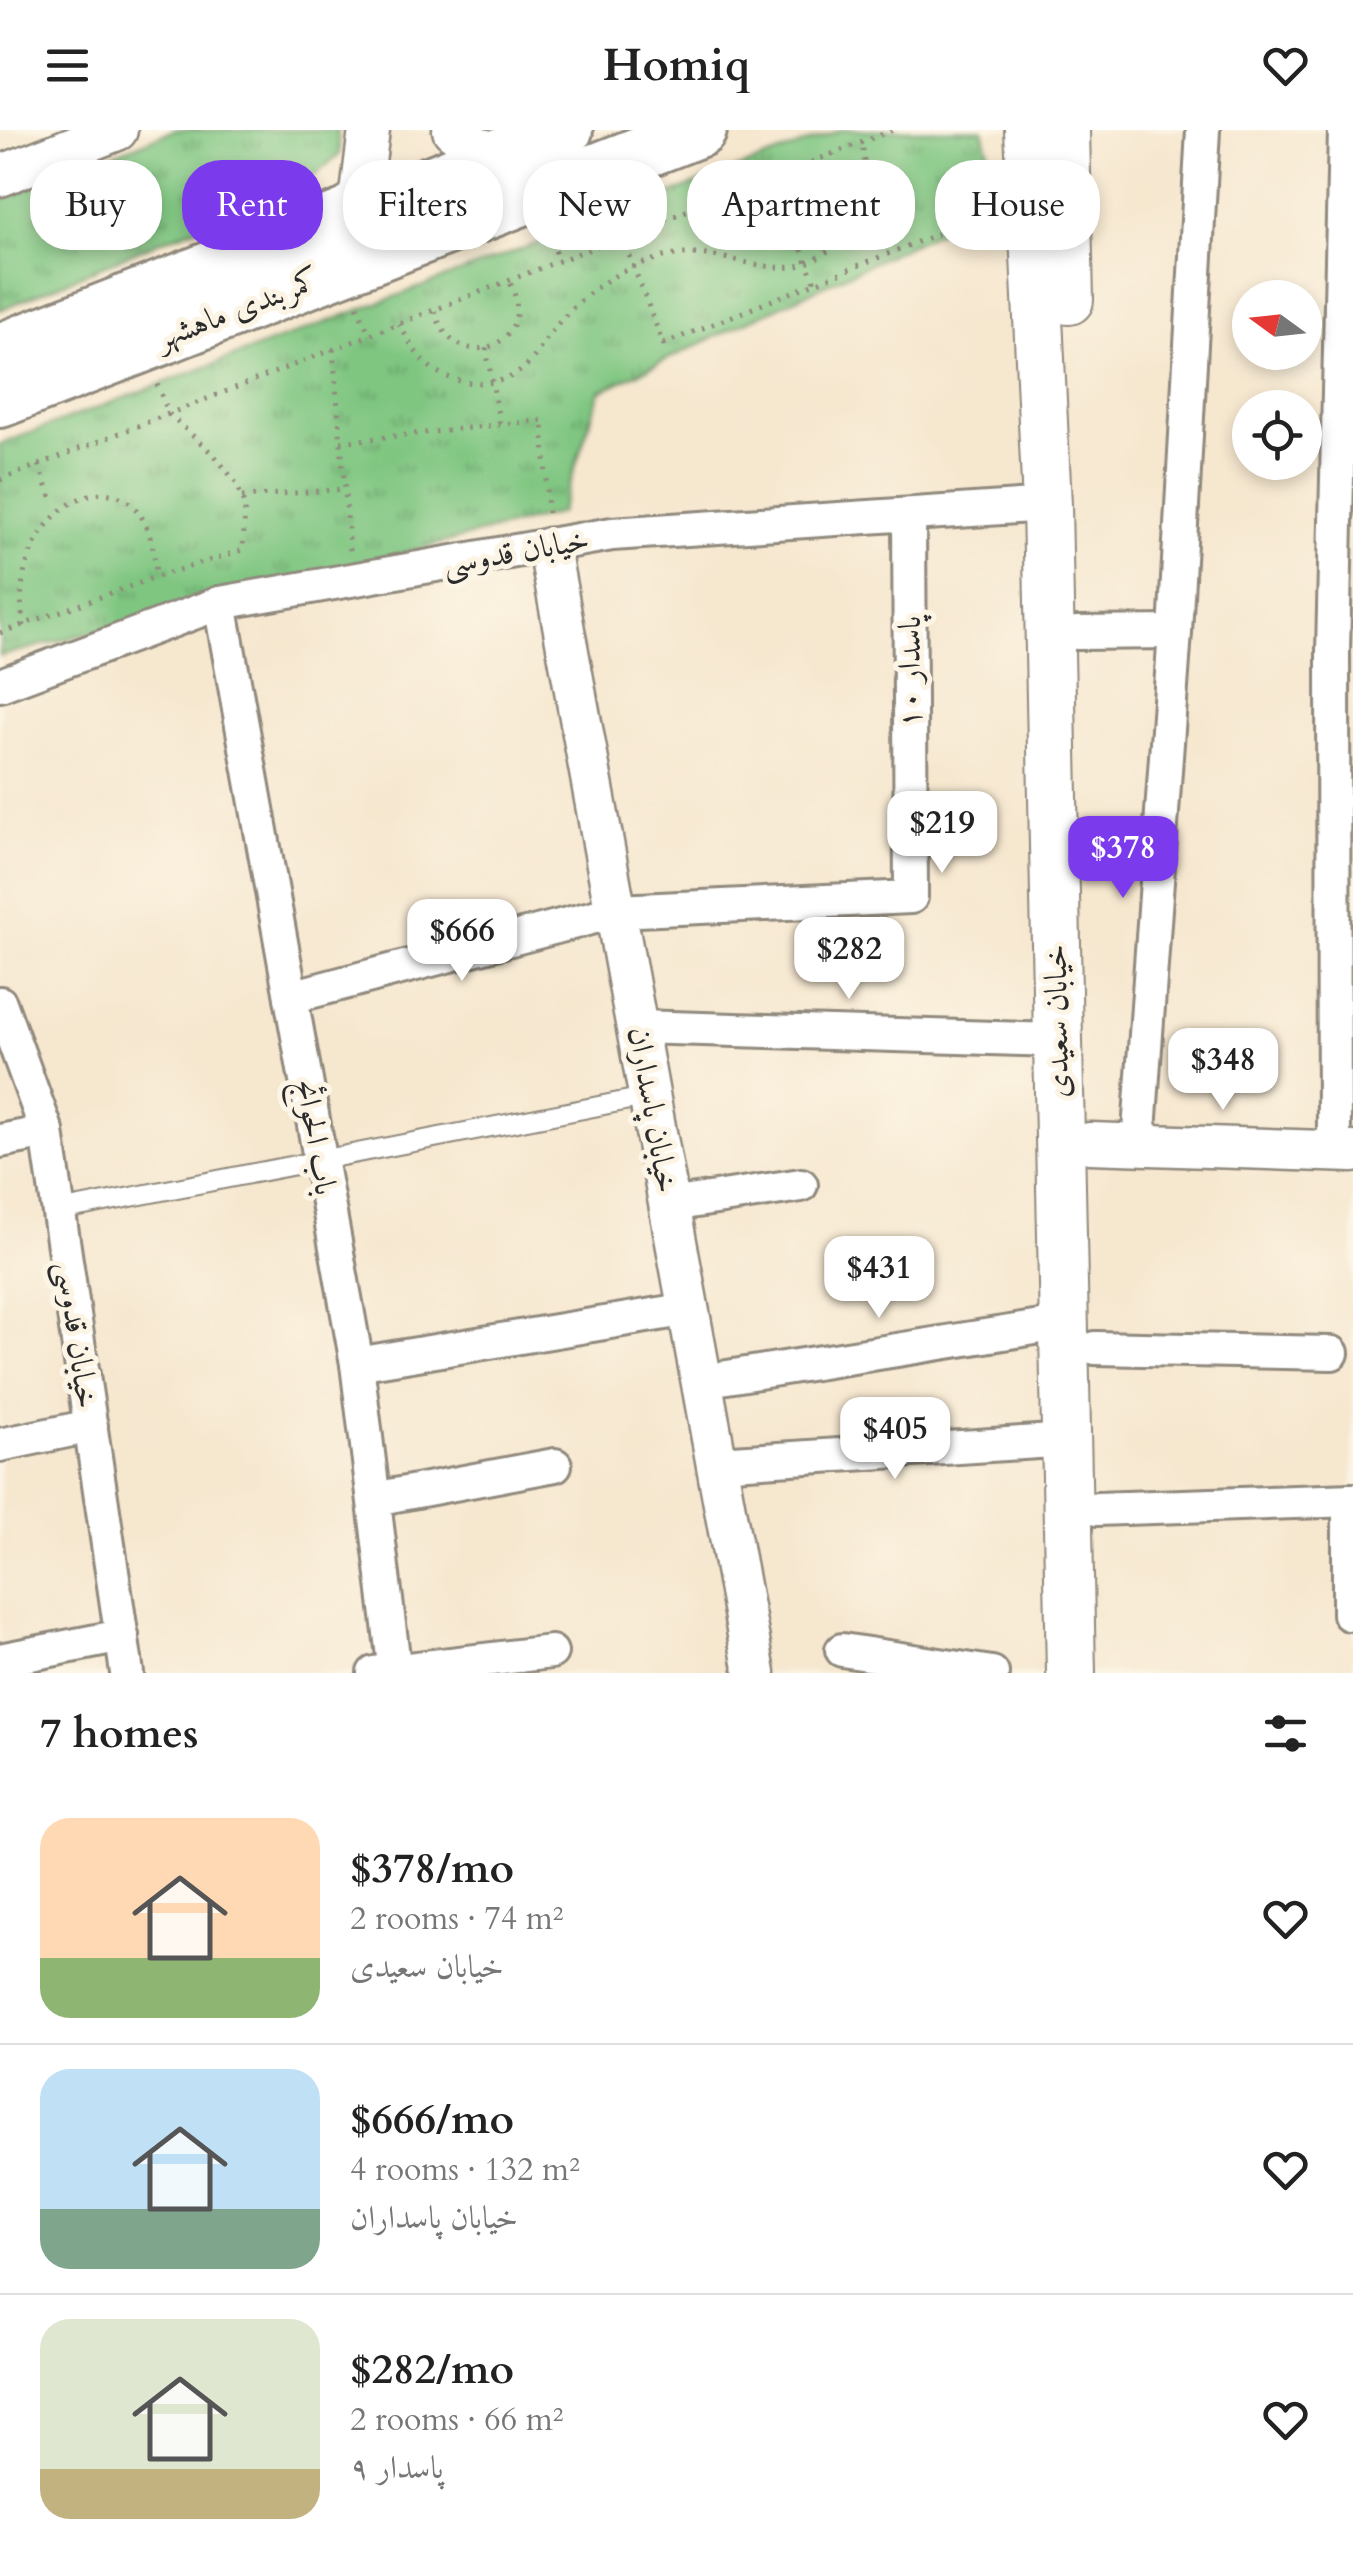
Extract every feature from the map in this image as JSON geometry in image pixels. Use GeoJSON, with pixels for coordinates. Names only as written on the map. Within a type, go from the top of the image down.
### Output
{"type":"FeatureCollection","features":[{"type":"Feature","properties":{"kind":"main road","name":"کمربندی ماهشهر"},"geometry":{"type":"LineString","coordinates":[[0,350],[566,130]]}},
{"type":"Feature","properties":{"kind":"main road","name":"کمربندی ماهشهر"},"geometry":{"type":"LineString","coordinates":[[0,401],[700,130]]}},
{"type":"Feature","properties":{"kind":"main road","name":"خیابان سعیدی"},"geometry":{"type":"LineString","coordinates":[[1029,130],[1030,160]]}},
{"type":"Feature","properties":{"kind":"main road","name":"خیابان سعیدی"},"geometry":{"type":"LineString","coordinates":[[1065,130],[1057,1040],[1096,1509],[1099,1673]]}},
{"type":"Feature","properties":{"kind":"main road","name":"خیابان سعیدی"},"geometry":{"type":"LineString","coordinates":[[1037,250],[1077,633],[1090,1142],[1080,1336],[1068,1440],[1071,1673]]}},
{"type":"Feature","properties":{"kind":"street"},"geometry":{"type":"LineString","coordinates":[[0,176],[117,130]]}},
{"type":"Feature","properties":{"kind":"street"},"geometry":{"type":"LineString","coordinates":[[342,217],[361,194],[369,130]]}},
{"type":"Feature","properties":{"kind":"street"},"geometry":{"type":"LineString","coordinates":[[453,130],[477,148],[505,154]]}},
{"type":"Feature","properties":{"kind":"street"},"geometry":{"type":"LineString","coordinates":[[1138,1145],[1175,632],[1203,130]]}},
{"type":"Feature","properties":{"kind":"street"},"geometry":{"type":"LineString","coordinates":[[1090,1142],[1344,1152],[1345,130]]}},
{"type":"Feature","properties":{"kind":"street","name":"خیابان قدوسی"},"geometry":{"type":"LineString","coordinates":[[0,685],[220,603],[612,534],[1061,504]]}},
{"type":"Feature","properties":{"kind":"street","name":"پاسدار ۱۰"},"geometry":{"type":"LineString","coordinates":[[618,911],[911,897],[909,515]]}},
{"type":"Feature","properties":{"kind":"street","name":"خیابان پاسداران"},"geometry":{"type":"LineString","coordinates":[[549,548],[755,1673]]}},
{"type":"Feature","properties":{"kind":"street","name":"باب الحوائج"},"geometry":{"type":"LineString","coordinates":[[220,603],[358,1364],[388,1672]]}},
{"type":"Feature","properties":{"kind":"street"},"geometry":{"type":"LineString","coordinates":[[1077,633],[1175,632]]}},
{"type":"Feature","properties":{"kind":"street"},"geometry":{"type":"LineString","coordinates":[[291,997],[618,911]]}},
{"type":"Feature","properties":{"kind":"street","name":"خیابان قدوسی"},"geometry":{"type":"LineString","coordinates":[[0,1003],[47,1132],[127,1673]]}},
{"type":"Feature","properties":{"kind":"street"},"geometry":{"type":"LineString","coordinates":[[638,1027],[1057,1040]]}},
{"type":"Feature","properties":{"kind":"street"},"geometry":{"type":"LineString","coordinates":[[0,1141],[47,1132]]}},
{"type":"Feature","properties":{"kind":"street"},"geometry":{"type":"LineString","coordinates":[[670,1205],[801,1185]]}},
{"type":"Feature","properties":{"kind":"street"},"geometry":{"type":"LineString","coordinates":[[358,1364],[689,1309]]}},
{"type":"Feature","properties":{"kind":"street"},"geometry":{"type":"LineString","coordinates":[[702,1381],[1080,1336],[1332,1353]]}},
{"type":"Feature","properties":{"kind":"street"},"geometry":{"type":"LineString","coordinates":[[0,1446],[91,1426]]}},
{"type":"Feature","properties":{"kind":"street"},"geometry":{"type":"LineString","coordinates":[[717,1463],[1068,1440]]}},
{"type":"Feature","properties":{"kind":"street"},"geometry":{"type":"LineString","coordinates":[[374,1499],[556,1465]]}},
{"type":"Feature","properties":{"kind":"street"},"geometry":{"type":"LineString","coordinates":[[1096,1509],[1351,1500],[1349,1614]]}},
{"type":"Feature","properties":{"kind":"street"},"geometry":{"type":"LineString","coordinates":[[0,1660],[122,1636]]}},
{"type":"Feature","properties":{"kind":"street"},"geometry":{"type":"LineString","coordinates":[[842,1650],[992,1673]]}},
{"type":"Feature","properties":{"kind":"street"},"geometry":{"type":"LineString","coordinates":[[388,1672],[551,1652]]}},
{"type":"Feature","properties":{"kind":"lane"},"geometry":{"type":"LineString","coordinates":[[59,1211],[650,1096]]}},
{"type":"Feature","properties":{"kind":"path"},"geometry":{"type":"LineString","coordinates":[[815,160],[893,130]]}},
{"type":"Feature","properties":{"kind":"path"},"geometry":{"type":"LineString","coordinates":[[398,324],[421,359],[449,378],[475,384],[522,370],[559,322],[596,290],[634,266],[674,254],[755,265],[790,267],[808,262],[837,245],[856,224],[867,180],[862,142]]}},
{"type":"Feature","properties":{"kind":"path"},"geometry":{"type":"LineString","coordinates":[[833,153],[833,160]]}},
{"type":"Feature","properties":{"kind":"path"},"geometry":{"type":"LineString","coordinates":[[628,250],[663,344],[935,235]]}},
{"type":"Feature","properties":{"kind":"path"},"geometry":{"type":"LineString","coordinates":[[0,480],[587,250]]}},
{"type":"Feature","properties":{"kind":"path"},"geometry":{"type":"LineString","coordinates":[[803,250],[815,283]]}},
{"type":"Feature","properties":{"kind":"path"},"geometry":{"type":"LineString","coordinates":[[435,312],[447,337],[472,350],[486,348],[500,342],[516,321],[516,294],[510,281]]}},
{"type":"Feature","properties":{"kind":"path"},"geometry":{"type":"LineString","coordinates":[[0,633],[244,550],[245,506],[237,484],[215,456],[169,414],[142,346]]}},
{"type":"Feature","properties":{"kind":"path"},"geometry":{"type":"LineString","coordinates":[[486,348],[500,426]]}},
{"type":"Feature","properties":{"kind":"path"},"geometry":{"type":"LineString","coordinates":[[332,350],[353,581]]}},
{"type":"Feature","properties":{"kind":"path"},"geometry":{"type":"LineString","coordinates":[[340,442],[543,420],[549,548]]}},
{"type":"Feature","properties":{"kind":"path"},"geometry":{"type":"LineString","coordinates":[[39,465],[52,497]]}},
{"type":"Feature","properties":{"kind":"path"},"geometry":{"type":"LineString","coordinates":[[242,497],[345,489]]}},
{"type":"Feature","properties":{"kind":"path"},"geometry":{"type":"LineString","coordinates":[[70,492],[109,498],[139,522],[155,558],[156,577]]}},
{"type":"Feature","properties":{"kind":"path"},"geometry":{"type":"LineString","coordinates":[[12,611],[24,626]]}},
{"type":"Feature","properties":{"kind":"green space"},"geometry":{"type":"Polygon","coordinates":[[[174,130],[337,130],[340,154],[323,168],[323,160],[182,160],[182,233],[162,240],[162,160],[99,160],[174,130]]]}},
{"type":"Feature","properties":{"kind":"green space"},"geometry":{"type":"Polygon","coordinates":[[[841,130],[983,130],[990,160],[935,160],[935,233],[915,242],[915,160],[761,160],[841,130]]]}},
{"type":"Feature","properties":{"kind":"green space"},"geometry":{"type":"Polygon","coordinates":[[[687,187],[687,250],[899,250],[600,391],[560,513],[0,656],[0,444],[523,249],[667,250],[667,195],[687,187]]]}},
{"type":"Feature","properties":{"kind":"green space"},"geometry":{"type":"Polygon","coordinates":[[[30,188],[30,250],[139,250],[0,310],[0,200],[30,188]]]}}]}
